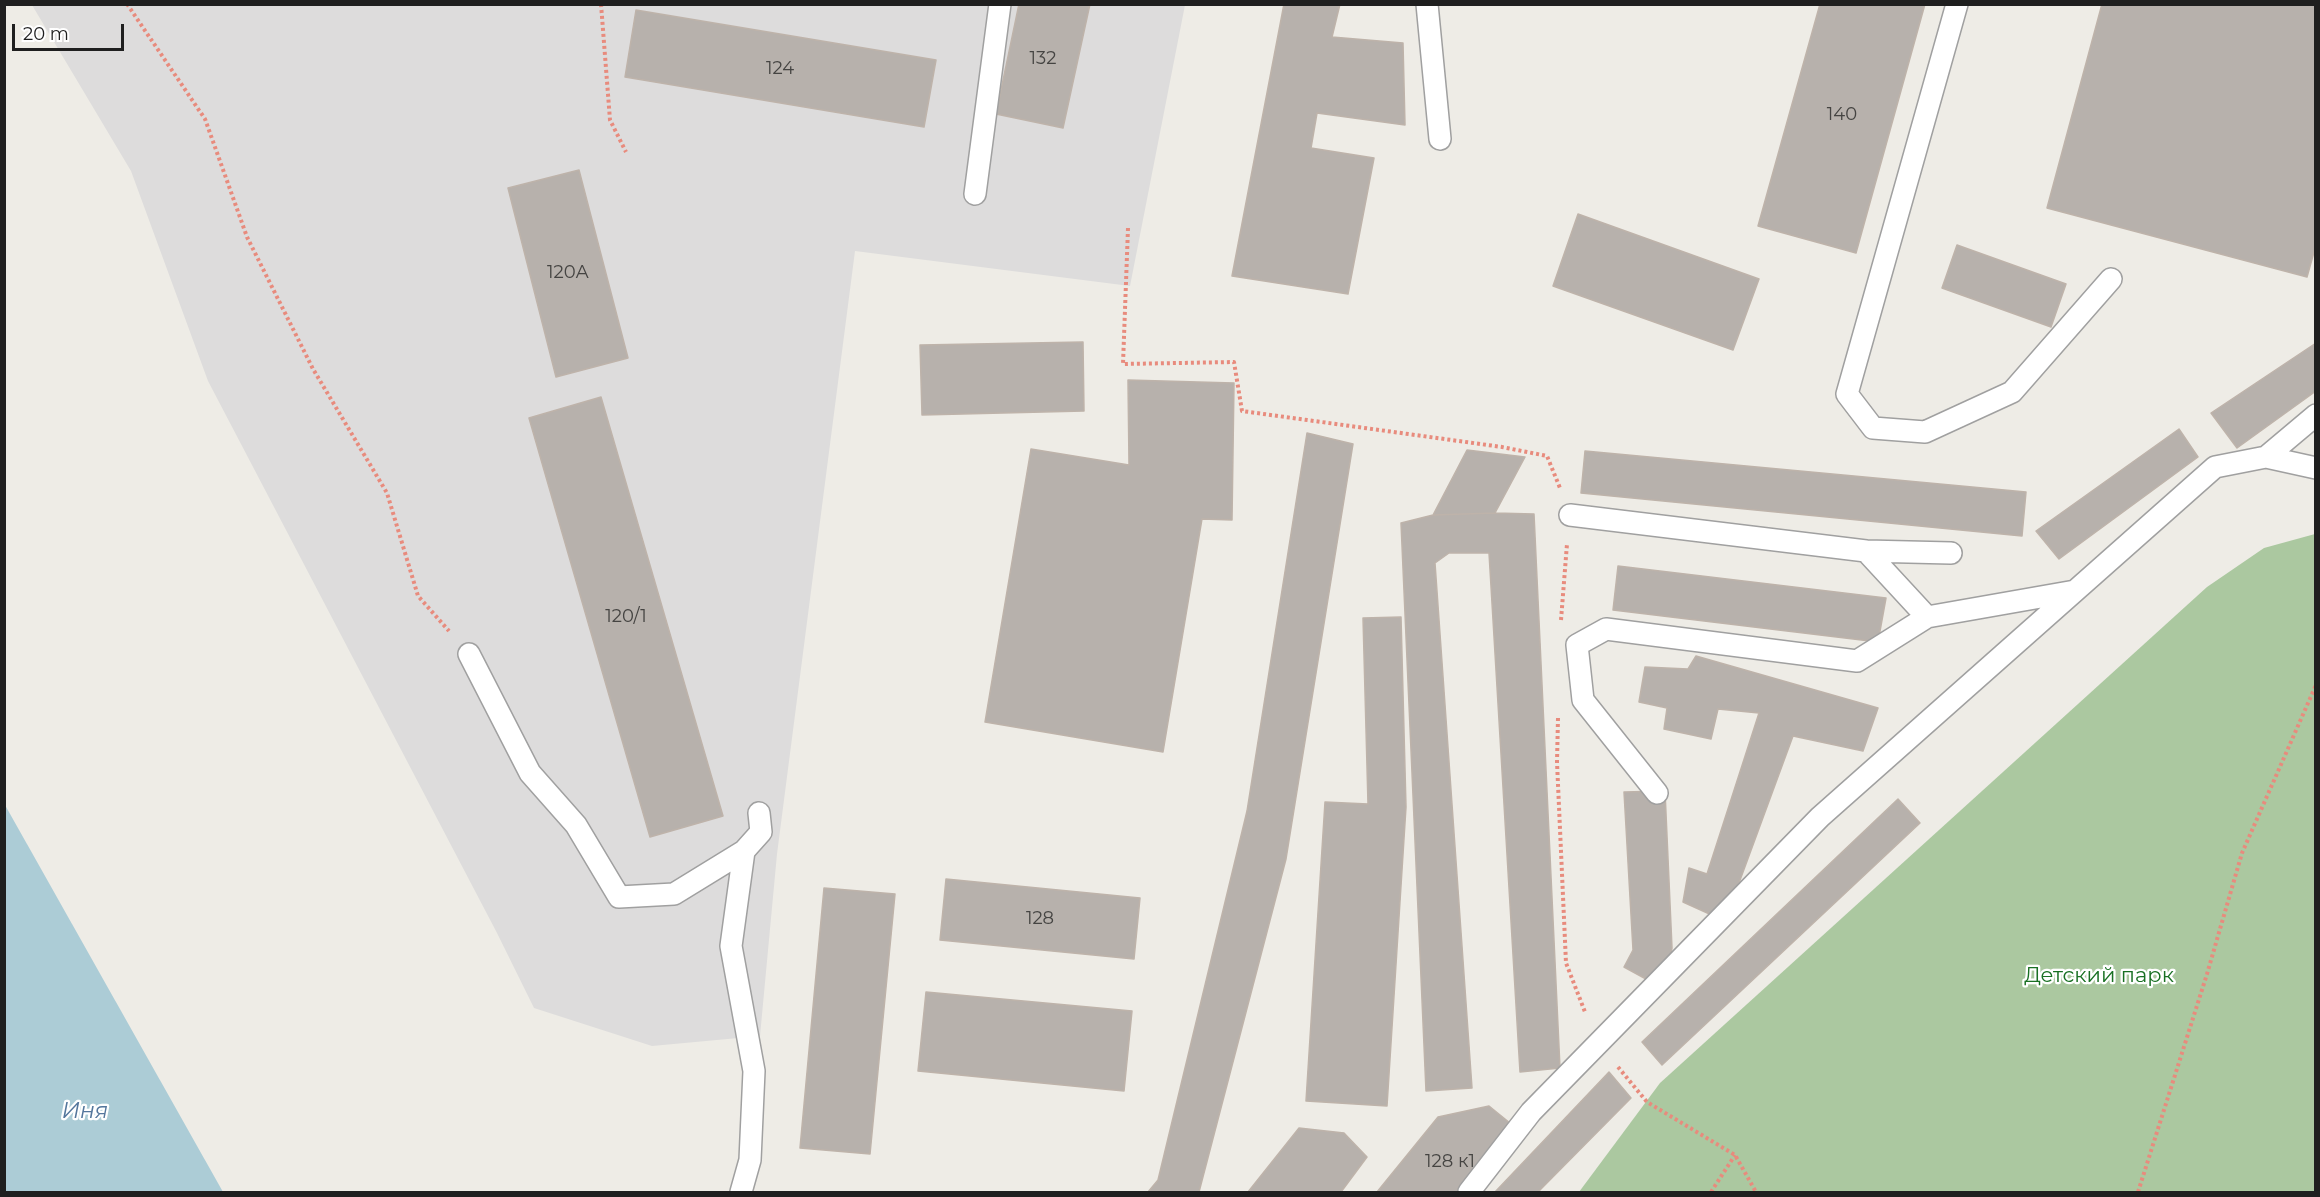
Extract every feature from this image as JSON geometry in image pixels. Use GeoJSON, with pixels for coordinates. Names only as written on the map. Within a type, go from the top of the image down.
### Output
{"type":"FeatureCollection","features":[{"type":"Feature","properties":{"kind":"lane"},"geometry":{"type":"LineString","coordinates":[[975,194],[1000,4]]}},
{"type":"Feature","properties":{"kind":"lane"},"geometry":{"type":"LineString","coordinates":[[1427,4],[1440,139]]}},
{"type":"Feature","properties":{"kind":"lane"},"geometry":{"type":"LineString","coordinates":[[1957,4],[1847,394],[1873,428],[1925,432],[2012,392],[2111,279]]}},
{"type":"Feature","properties":{"kind":"lane"},"geometry":{"type":"LineString","coordinates":[[2265,457],[2316,415]]}},
{"type":"Feature","properties":{"kind":"lane"},"geometry":{"type":"LineString","coordinates":[[1469,1192],[1532,1112],[1820,818],[2215,467],[2265,457],[2316,468]]}},
{"type":"Feature","properties":{"kind":"lane"},"geometry":{"type":"LineString","coordinates":[[1570,514],[1866,551],[1950,553]]}},
{"type":"Feature","properties":{"kind":"lane"},"geometry":{"type":"LineString","coordinates":[[1866,551],[1926,617]]}},
{"type":"Feature","properties":{"kind":"lane"},"geometry":{"type":"LineString","coordinates":[[1657,793],[1583,700],[1577,645],[1606,629],[1857,661],[1926,617],[2075,591]]}},
{"type":"Feature","properties":{"kind":"lane"},"geometry":{"type":"LineString","coordinates":[[469,654],[530,772],[576,825],[619,897],[674,894],[744,851],[761,832],[759,813]]}},
{"type":"Feature","properties":{"kind":"lane"},"geometry":{"type":"LineString","coordinates":[[741,1192],[750,1160],[754,1071],[731,946],[744,851]]}},
{"type":"Feature","properties":{"kind":"path"},"geometry":{"type":"LineString","coordinates":[[128,4],[205,119],[247,237],[313,369],[387,493],[418,596],[469,654]]}},
{"type":"Feature","properties":{"kind":"path"},"geometry":{"type":"LineString","coordinates":[[601,4],[610,120],[626,152]]}},
{"type":"Feature","properties":{"kind":"path"},"geometry":{"type":"LineString","coordinates":[[1128,228],[1123,364],[1234,362],[1242,411],[1502,447],[1547,456],[1570,514],[1562,588],[1561,623]]}},
{"type":"Feature","properties":{"kind":"path"},"geometry":{"type":"LineString","coordinates":[[2138,1192],[2207,974],[2242,853],[2316,685]]}},
{"type":"Feature","properties":{"kind":"path"},"geometry":{"type":"LineString","coordinates":[[1558,716],[1557,762],[1566,963],[1598,1044],[1647,1102],[1736,1155],[1756,1192]]}},
{"type":"Feature","properties":{"kind":"path"},"geometry":{"type":"LineString","coordinates":[[1711,1192],[1736,1155]]}},
{"type":"Feature","properties":{"kind":"shaded area"},"geometry":{"type":"Polygon","coordinates":[[[32,5],[1185,5],[1130,286],[855,251],[777,854],[760,1036],[652,1046],[534,1008],[208,381],[131,171],[32,5]]]}},
{"type":"Feature","properties":{"kind":"green space","name":"Детский парк"},"geometry":{"type":"Polygon","coordinates":[[[2315,534],[2315,1192],[1579,1192],[1660,1083],[2207,587],[2264,548],[2315,534]]]}},
{"type":"Feature","properties":{"kind":"water","name":"Иня"},"geometry":{"type":"Polygon","coordinates":[[[5,805],[223,1192],[5,1192],[5,805]]]}},
{"type":"Feature","properties":{"kind":"building"},"geometry":{"type":"Polygon","coordinates":[[[1019,4],[1090,4],[1063,128],[996,114],[1019,4]]]}},
{"type":"Feature","properties":{"kind":"building"},"geometry":{"type":"Polygon","coordinates":[[[1284,4],[1340,4],[1332,37],[1403,43],[1405,125],[1317,113],[1311,148],[1374,158],[1348,294],[1232,276],[1284,4]]]}},
{"type":"Feature","properties":{"kind":"building"},"geometry":{"type":"Polygon","coordinates":[[[1820,4],[1925,4],[1856,253],[1758,226],[1820,4]]]}},
{"type":"Feature","properties":{"kind":"building"},"geometry":{"type":"Polygon","coordinates":[[[2102,4],[2316,4],[2316,245],[2307,277],[2047,208],[2102,4]]]}},
{"type":"Feature","properties":{"kind":"building"},"geometry":{"type":"Polygon","coordinates":[[[636,10],[936,60],[924,127],[625,77],[636,10]]]}},
{"type":"Feature","properties":{"kind":"building"},"geometry":{"type":"Polygon","coordinates":[[[579,170],[628,358],[556,377],[508,188],[579,170]]]}},
{"type":"Feature","properties":{"kind":"building"},"geometry":{"type":"Polygon","coordinates":[[[1578,214],[1759,279],[1733,350],[1553,286],[1578,214]]]}},
{"type":"Feature","properties":{"kind":"building"},"geometry":{"type":"Polygon","coordinates":[[[1957,245],[2066,284],[2051,327],[1942,288],[1957,245]]]}},
{"type":"Feature","properties":{"kind":"building"},"geometry":{"type":"Polygon","coordinates":[[[1083,342],[1084,411],[922,415],[920,345],[1083,342]]]}},
{"type":"Feature","properties":{"kind":"building"},"geometry":{"type":"Polygon","coordinates":[[[2316,343],[2316,391],[2237,448],[2211,413],[2316,343]]]}},
{"type":"Feature","properties":{"kind":"building"},"geometry":{"type":"Polygon","coordinates":[[[1128,380],[1234,383],[1232,520],[1202,519],[1163,752],[985,722],[1031,449],[1129,465],[1128,380]]]}},
{"type":"Feature","properties":{"kind":"building"},"geometry":{"type":"Polygon","coordinates":[[[601,397],[723,816],[650,837],[529,418],[601,397]]]}},
{"type":"Feature","properties":{"kind":"building"},"geometry":{"type":"Polygon","coordinates":[[[2179,429],[2198,457],[2059,559],[2036,531],[2179,429]]]}},
{"type":"Feature","properties":{"kind":"building"},"geometry":{"type":"Polygon","coordinates":[[[1307,433],[1353,444],[1286,859],[1199,1192],[1148,1192],[1158,1180],[1247,811],[1307,433]]]}},
{"type":"Feature","properties":{"kind":"building"},"geometry":{"type":"Polygon","coordinates":[[[1467,450],[1525,457],[1495,513],[1433,515],[1467,450]]]}},
{"type":"Feature","properties":{"kind":"building"},"geometry":{"type":"Polygon","coordinates":[[[1585,451],[2026,492],[2022,536],[1581,493],[1585,451]]]}},
{"type":"Feature","properties":{"kind":"building"},"geometry":{"type":"Polygon","coordinates":[[[1534,514],[1560,1068],[1520,1072],[1489,553],[1449,553],[1435,563],[1472,1088],[1426,1091],[1401,523],[1433,515],[1534,514]]]}},
{"type":"Feature","properties":{"kind":"building"},"geometry":{"type":"Polygon","coordinates":[[[1618,566],[1886,598],[1878,642],[1613,610],[1618,566]]]}},
{"type":"Feature","properties":{"kind":"building"},"geometry":{"type":"Polygon","coordinates":[[[1401,617],[1406,807],[1387,1106],[1306,1101],[1325,802],[1368,804],[1363,618],[1401,617]]]}},
{"type":"Feature","properties":{"kind":"building"},"geometry":{"type":"Polygon","coordinates":[[[1696,656],[1878,708],[1863,751],[1793,736],[1725,921],[1683,902],[1689,868],[1707,874],[1759,713],[1718,709],[1711,739],[1664,729],[1667,708],[1639,702],[1645,667],[1688,669],[1696,656]]]}},
{"type":"Feature","properties":{"kind":"building"},"geometry":{"type":"Polygon","coordinates":[[[1665,791],[1672,948],[1668,968],[1657,985],[1624,967],[1633,950],[1624,792],[1665,791]]]}},
{"type":"Feature","properties":{"kind":"building"},"geometry":{"type":"Polygon","coordinates":[[[1898,799],[1920,823],[1662,1065],[1642,1042],[1898,799]]]}},
{"type":"Feature","properties":{"kind":"building"},"geometry":{"type":"Polygon","coordinates":[[[946,879],[1140,898],[1134,959],[940,940],[946,879]]]}},
{"type":"Feature","properties":{"kind":"building"},"geometry":{"type":"Polygon","coordinates":[[[824,888],[895,894],[870,1154],[800,1148],[824,888]]]}},
{"type":"Feature","properties":{"kind":"building"},"geometry":{"type":"Polygon","coordinates":[[[926,992],[1132,1011],[1124,1091],[918,1071],[926,992]]]}},
{"type":"Feature","properties":{"kind":"building"},"geometry":{"type":"Polygon","coordinates":[[[1609,1072],[1631,1098],[1538,1192],[1495,1192],[1609,1072]]]}},
{"type":"Feature","properties":{"kind":"building"},"geometry":{"type":"Polygon","coordinates":[[[1489,1106],[1521,1132],[1476,1192],[1377,1192],[1438,1117],[1489,1106]]]}},
{"type":"Feature","properties":{"kind":"building"},"geometry":{"type":"Polygon","coordinates":[[[1299,1128],[1344,1133],[1367,1157],[1341,1192],[1248,1192],[1299,1128]]]}}]}
